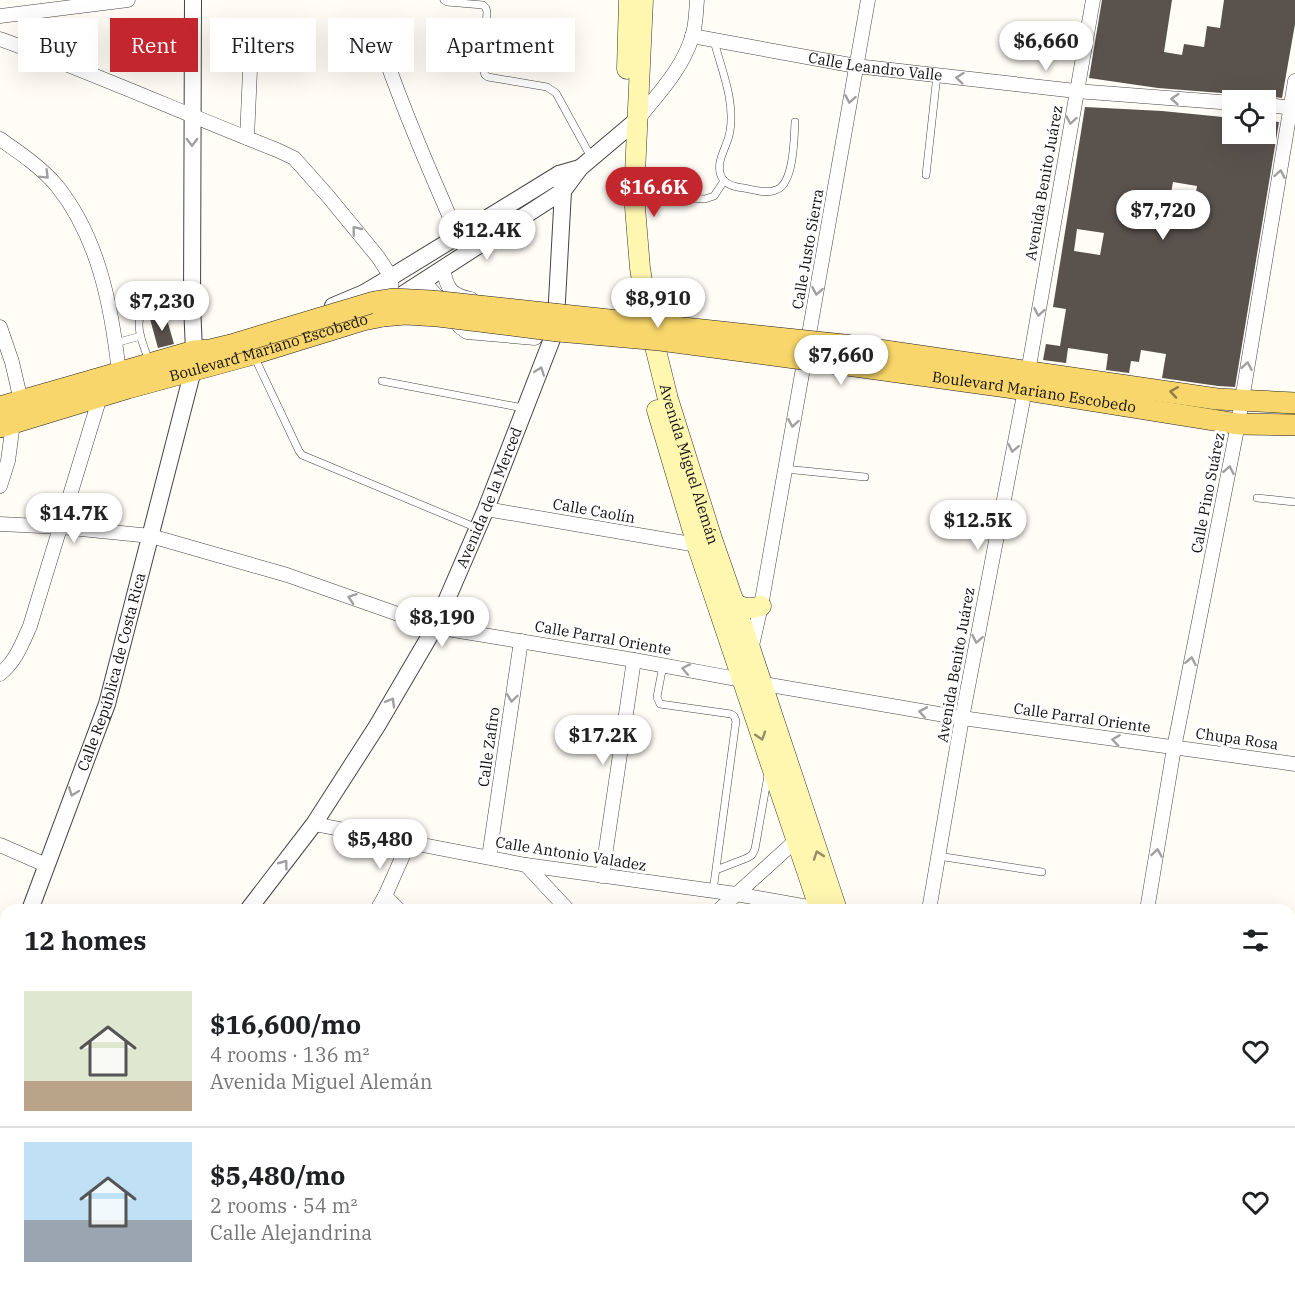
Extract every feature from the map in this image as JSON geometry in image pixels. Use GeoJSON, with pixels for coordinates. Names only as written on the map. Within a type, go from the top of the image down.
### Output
{"type":"FeatureCollection","features":[{"type":"Feature","properties":{"kind":"main road","name":"Avenida Miguel Alemán"},"geometry":{"type":"LineString","coordinates":[[629,0],[634,195],[642,318]]}},
{"type":"Feature","properties":{"kind":"main road","name":"Avenida Miguel Alemán"},"geometry":{"type":"LineString","coordinates":[[643,0],[624,190],[626,241],[650,349],[656,405],[697,545],[751,672],[823,904]]}},
{"type":"Feature","properties":{"kind":"main road","name":"Boulevard Mariano Escobedo"},"geometry":{"type":"LineString","coordinates":[[4,419],[100,397],[194,360],[210,350],[357,307],[393,300],[432,301],[1021,377],[1217,399],[1295,403]]}},
{"type":"Feature","properties":{"kind":"main road","name":"Boulevard Mariano Escobedo"},"geometry":{"type":"LineString","coordinates":[[4,419],[21,401],[150,363],[253,354],[373,318],[405,314],[558,331],[836,353]]}},
{"type":"Feature","properties":{"kind":"main road","name":"Avenida Miguel Alemán"},"geometry":{"type":"LineString","coordinates":[[650,349],[663,379],[733,603],[771,764],[802,835]]}},
{"type":"Feature","properties":{"kind":"main road","name":"Boulevard Mariano Escobedo"},"geometry":{"type":"LineString","coordinates":[[1021,377],[1238,424],[1295,425]]}},
{"type":"Feature","properties":{"kind":"main road"},"geometry":{"type":"LineString","coordinates":[[733,603],[746,608],[761,606]]}},
{"type":"Feature","properties":{"kind":"street"},"geometry":{"type":"LineString","coordinates":[[0,16],[128,0]]}},
{"type":"Feature","properties":{"kind":"street","name":"Calle República de Costa Rica"},"geometry":{"type":"LineString","coordinates":[[32,904],[106,704],[194,360],[192,116],[194,0]]}},
{"type":"Feature","properties":{"kind":"street"},"geometry":{"type":"LineString","coordinates":[[373,318],[443,269],[563,191],[586,163],[632,124],[674,73],[683,58],[692,36],[697,0]]}},
{"type":"Feature","properties":{"kind":"street","name":"Calle Justo Sierra"},"geometry":{"type":"LineString","coordinates":[[751,672],[868,0]]}},
{"type":"Feature","properties":{"kind":"street","name":"Avenida Benito Juárez"},"geometry":{"type":"LineString","coordinates":[[930,904],[962,718],[1018,422],[1021,377],[1093,0]]}},
{"type":"Feature","properties":{"kind":"street","name":"Calle Leandro Valle"},"geometry":{"type":"LineString","coordinates":[[692,36],[856,66],[1076,91],[1222,102]]}},
{"type":"Feature","properties":{"kind":"street"},"geometry":{"type":"LineString","coordinates":[[0,39],[294,158],[371,248],[391,277],[388,295],[373,318]]}},
{"type":"Feature","properties":{"kind":"street"},"geometry":{"type":"LineString","coordinates":[[247,138],[249,72]]}},
{"type":"Feature","properties":{"kind":"street"},"geometry":{"type":"LineString","coordinates":[[390,72],[413,134],[458,236]]}},
{"type":"Feature","properties":{"kind":"street","name":"Calle Pino Suárez"},"geometry":{"type":"LineString","coordinates":[[1149,904],[1174,748],[1238,424],[1293,108],[1295,81]]}},
{"type":"Feature","properties":{"kind":"street"},"geometry":{"type":"LineString","coordinates":[[1276,106],[1293,108]]}},
{"type":"Feature","properties":{"kind":"street"},"geometry":{"type":"LineString","coordinates":[[0,139],[29,159],[56,186],[77,215],[92,248],[104,285],[116,343],[119,373]]}},
{"type":"Feature","properties":{"kind":"street"},"geometry":{"type":"LineString","coordinates":[[194,360],[228,338],[317,312],[364,293],[559,174],[586,163]]}},
{"type":"Feature","properties":{"kind":"street","name":"Avenida de la Merced"},"geometry":{"type":"LineString","coordinates":[[253,904],[314,824],[377,726],[435,627],[486,509],[552,339],[558,310],[563,191],[559,174]]}},
{"type":"Feature","properties":{"kind":"street"},"geometry":{"type":"LineString","coordinates":[[443,269],[447,286],[455,294],[463,297],[558,310],[809,336],[836,353]]}},
{"type":"Feature","properties":{"kind":"street"},"geometry":{"type":"LineString","coordinates":[[424,282],[444,304],[460,327],[467,332],[803,366],[836,353]]}},
{"type":"Feature","properties":{"kind":"street"},"geometry":{"type":"LineString","coordinates":[[0,327],[12,362],[21,401]]}},
{"type":"Feature","properties":{"kind":"street"},"geometry":{"type":"LineString","coordinates":[[0,674],[15,658],[30,626],[100,397]]}},
{"type":"Feature","properties":{"kind":"street"},"geometry":{"type":"LineString","coordinates":[[0,486],[8,461],[4,419]]}},
{"type":"Feature","properties":{"kind":"street","name":"Calle Caolín"},"geometry":{"type":"LineString","coordinates":[[486,509],[697,545]]}},
{"type":"Feature","properties":{"kind":"street","name":"Calle Parral Oriente"},"geometry":{"type":"LineString","coordinates":[[0,524],[61,527],[150,536],[287,575],[435,627],[663,665],[751,672],[962,718],[1174,748]]}},
{"type":"Feature","properties":{"kind":"street","name":"Calle Zafiro"},"geometry":{"type":"LineString","coordinates":[[489,857],[521,640]]}},
{"type":"Feature","properties":{"kind":"street"},"geometry":{"type":"LineString","coordinates":[[602,876],[634,660]]}},
{"type":"Feature","properties":{"kind":"street","name":"Chupa Rosa"},"geometry":{"type":"LineString","coordinates":[[1174,748],[1295,764]]}},
{"type":"Feature","properties":{"kind":"street","name":"Calle Antonio Valadez"},"geometry":{"type":"LineString","coordinates":[[314,824],[526,865],[736,894],[792,904]]}},
{"type":"Feature","properties":{"kind":"street"},"geometry":{"type":"LineString","coordinates":[[725,904],[802,835]]}},
{"type":"Feature","properties":{"kind":"street"},"geometry":{"type":"LineString","coordinates":[[380,904],[409,842]]}},
{"type":"Feature","properties":{"kind":"street"},"geometry":{"type":"LineString","coordinates":[[0,845],[46,865]]}},
{"type":"Feature","properties":{"kind":"street"},"geometry":{"type":"LineString","coordinates":[[526,865],[562,904]]}},
{"type":"Feature","properties":{"kind":"street"},"geometry":{"type":"LineString","coordinates":[[385,896],[393,904]]}},
{"type":"Feature","properties":{"kind":"lane"},"geometry":{"type":"LineString","coordinates":[[444,0],[483,5],[486,8],[483,69],[485,75],[547,87],[556,93],[586,163]]}},
{"type":"Feature","properties":{"kind":"lane"},"geometry":{"type":"LineString","coordinates":[[632,124],[636,0]]}},
{"type":"Feature","properties":{"kind":"lane"},"geometry":{"type":"LineString","coordinates":[[714,41],[731,106],[730,134],[721,158],[720,169],[724,181],[737,187],[771,192],[778,190],[786,180],[791,165],[795,122]]}},
{"type":"Feature","properties":{"kind":"lane"},"geometry":{"type":"LineString","coordinates":[[926,175],[937,75]]}},
{"type":"Feature","properties":{"kind":"lane"},"geometry":{"type":"LineString","coordinates":[[634,195],[705,200],[714,196],[724,181]]}},
{"type":"Feature","properties":{"kind":"lane"},"geometry":{"type":"LineString","coordinates":[[150,363],[141,336],[139,321],[144,315],[192,304]]}},
{"type":"Feature","properties":{"kind":"lane"},"geometry":{"type":"LineString","coordinates":[[116,343],[141,336]]}},
{"type":"Feature","properties":{"kind":"lane"},"geometry":{"type":"LineString","coordinates":[[650,349],[682,470],[751,672]]}},
{"type":"Feature","properties":{"kind":"lane"},"geometry":{"type":"LineString","coordinates":[[253,354],[302,455],[477,528]]}},
{"type":"Feature","properties":{"kind":"lane"},"geometry":{"type":"LineString","coordinates":[[382,381],[526,408]]}},
{"type":"Feature","properties":{"kind":"lane"},"geometry":{"type":"LineString","coordinates":[[785,469],[865,477]]}},
{"type":"Feature","properties":{"kind":"lane"},"geometry":{"type":"LineString","coordinates":[[1257,498],[1295,502]]}},
{"type":"Feature","properties":{"kind":"lane"},"geometry":{"type":"LineString","coordinates":[[663,665],[657,697],[660,704],[731,714],[736,722],[713,891]]}},
{"type":"Feature","properties":{"kind":"lane"},"geometry":{"type":"LineString","coordinates":[[716,870],[752,855],[771,764]]}},
{"type":"Feature","properties":{"kind":"lane"},"geometry":{"type":"LineString","coordinates":[[938,856],[1042,872]]}},
{"type":"Feature","properties":{"kind":"building"},"geometry":{"type":"Polygon","coordinates":[[[1102,0],[1172,0],[1164,52],[1182,55],[1184,44],[1204,47],[1207,26],[1220,28],[1224,0],[1295,0],[1295,24],[1282,98],[1276,97],[1276,90],[1222,90],[1222,93],[1158,88],[1089,78],[1102,0]]]}},
{"type":"Feature","properties":{"kind":"building"},"geometry":{"type":"Polygon","coordinates":[[[1085,107],[1222,117],[1222,144],[1275,144],[1235,387],[1162,378],[1166,354],[1141,350],[1139,362],[1131,361],[1129,373],[1106,370],[1108,354],[1068,348],[1066,363],[1043,360],[1046,344],[1060,346],[1066,309],[1053,307],[1085,107]],[[1173,182],[1168,210],[1193,213],[1197,186],[1173,182]],[[1077,229],[1074,251],[1100,255],[1104,233],[1077,229]]]}},
{"type":"Feature","properties":{"kind":"building"},"geometry":{"type":"Polygon","coordinates":[[[1276,122],[1279,122],[1276,140],[1276,122]]]}},
{"type":"Feature","properties":{"kind":"building"},"geometry":{"type":"Polygon","coordinates":[[[166,316],[174,344],[158,348],[150,319],[166,316]]]}}]}
